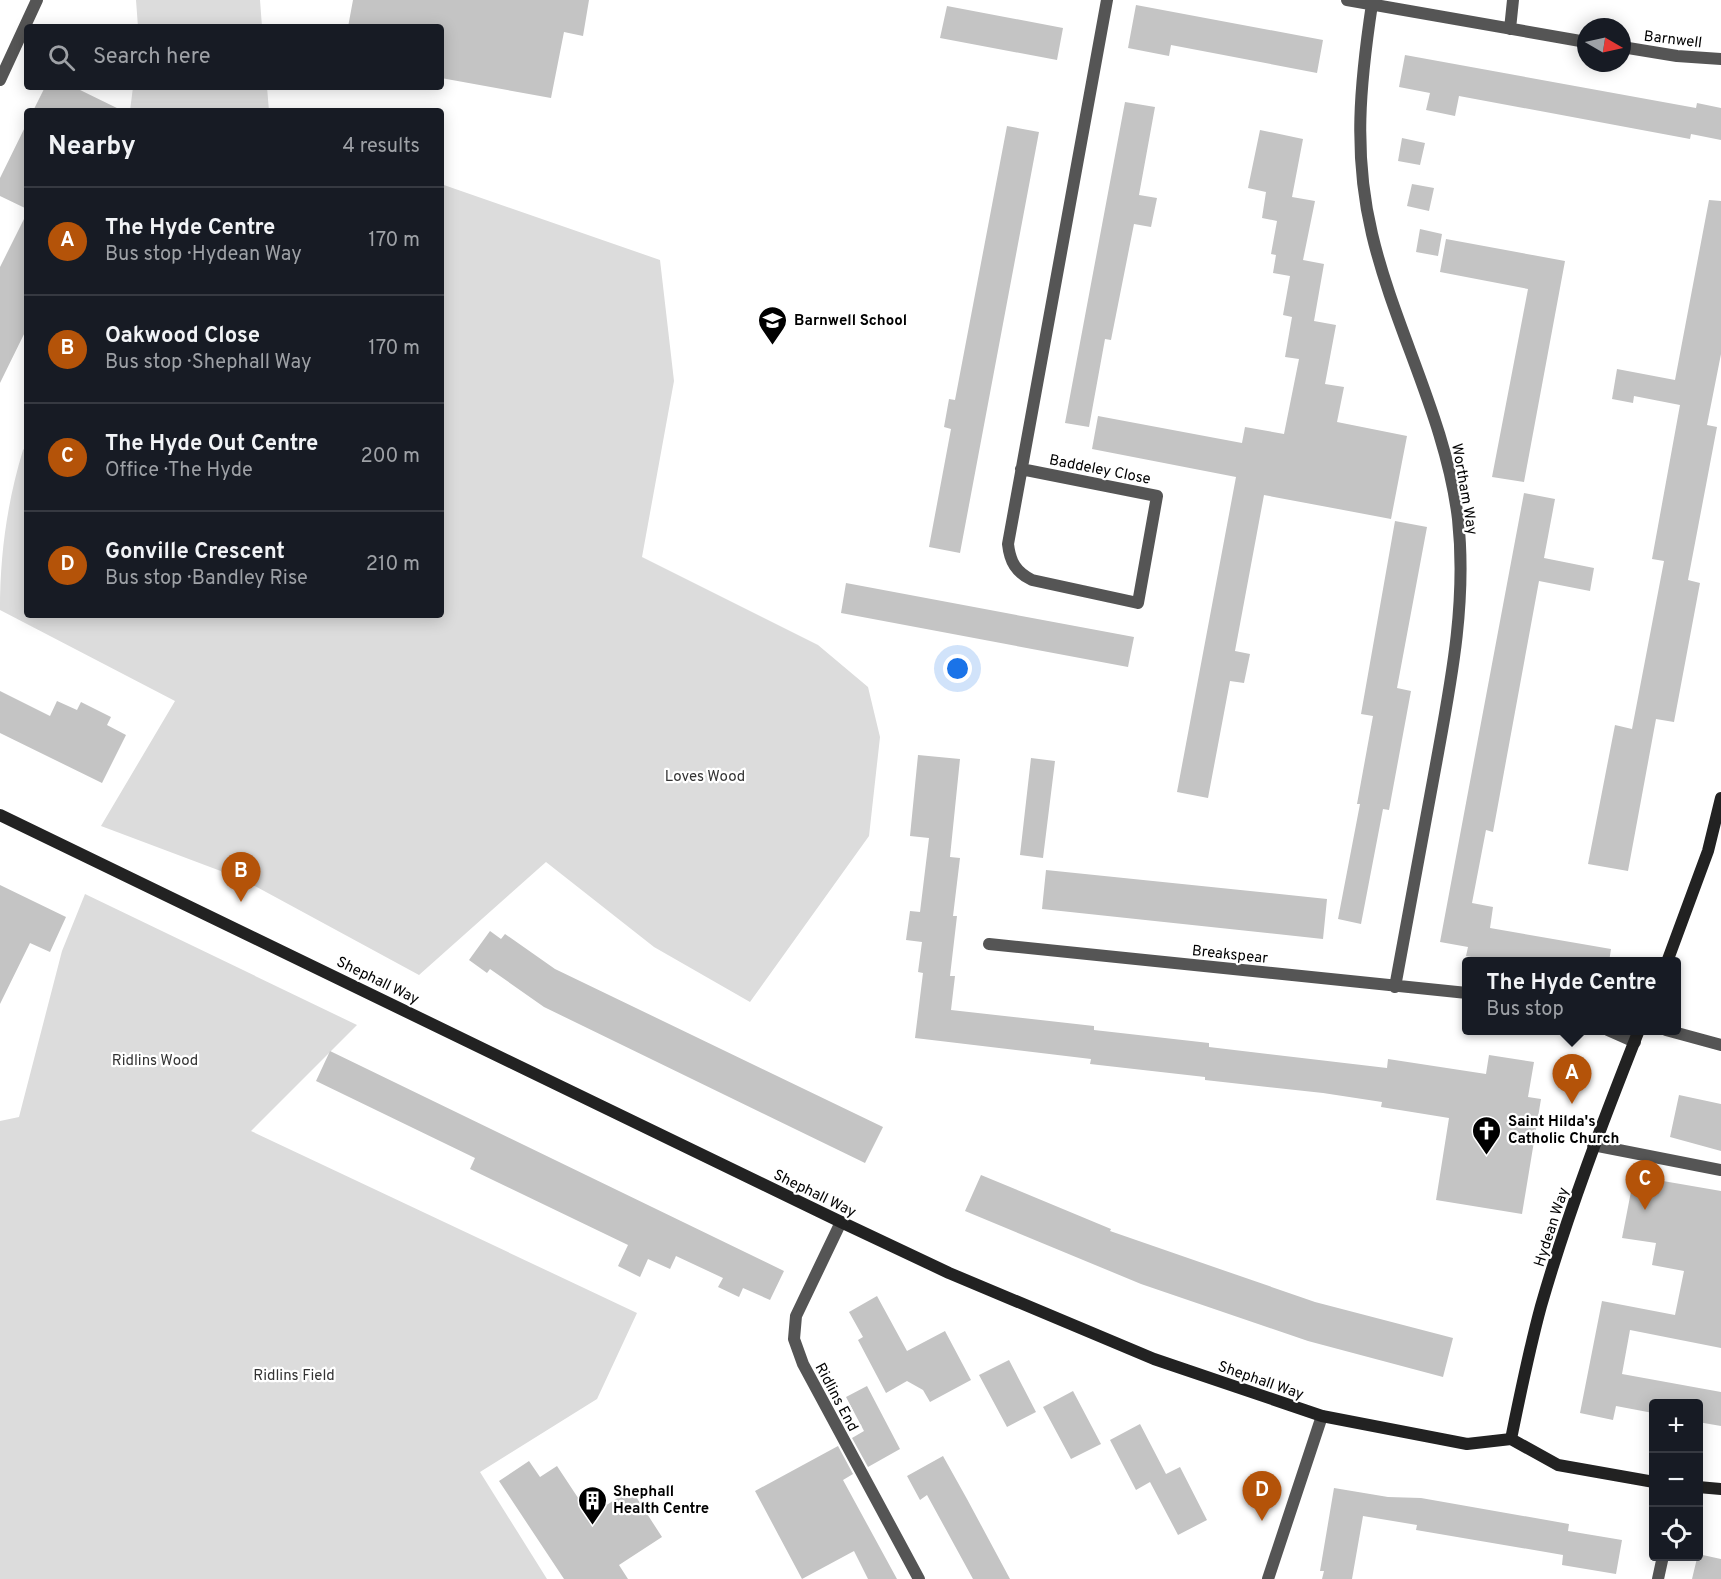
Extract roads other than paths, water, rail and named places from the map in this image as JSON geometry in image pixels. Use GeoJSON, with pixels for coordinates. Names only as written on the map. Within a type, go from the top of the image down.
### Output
{"type":"FeatureCollection","features":[{"type":"Feature","properties":{"kind":"street"},"geometry":{"type":"LineString","coordinates":[[25,24],[36,0]]}},
{"type":"Feature","properties":{"kind":"street","name":"Baddeley Close"},"geometry":{"type":"LineString","coordinates":[[1021,469],[1157,496],[1138,603],[1047,585],[1020,574],[1010,558],[1008,544],[1021,469],[1107,0]]}},
{"type":"Feature","properties":{"kind":"street"},"geometry":{"type":"LineString","coordinates":[[1347,0],[1577,40]]}},
{"type":"Feature","properties":{"kind":"street"},"geometry":{"type":"LineString","coordinates":[[1510,29],[1513,0]]}},
{"type":"Feature","properties":{"kind":"street","name":"Wortham Way"},"geometry":{"type":"LineString","coordinates":[[1372,4],[1360,85],[1358,131],[1363,182],[1372,235],[1440,432],[1458,517],[1461,561],[1460,617],[1452,676],[1395,987]]}},
{"type":"Feature","properties":{"kind":"street"},"geometry":{"type":"LineString","coordinates":[[0,80],[24,27]]}},
{"type":"Feature","properties":{"kind":"street","name":"Barnwell"},"geometry":{"type":"LineString","coordinates":[[1631,48],[1677,56],[1721,59]]}},
{"type":"Feature","properties":{"kind":"street"},"geometry":{"type":"LineString","coordinates":[[1668,957],[1708,851],[1721,798]]}},
{"type":"Feature","properties":{"kind":"street","name":"Shephall Way"},"geometry":{"type":"LineString","coordinates":[[0,815],[841,1222],[950,1273],[1154,1359],[1322,1416],[1467,1444],[1511,1439]]}},
{"type":"Feature","properties":{"kind":"street","name":"Breakspear"},"geometry":{"type":"LineString","coordinates":[[989,944],[1462,993]]}},
{"type":"Feature","properties":{"kind":"street"},"geometry":{"type":"LineString","coordinates":[[1681,1034],[1721,1046]]}},
{"type":"Feature","properties":{"kind":"street","name":"Hydean Way"},"geometry":{"type":"LineString","coordinates":[[1511,1439],[1541,1308],[1593,1145],[1637,1036]]}},
{"type":"Feature","properties":{"kind":"street"},"geometry":{"type":"LineString","coordinates":[[1593,1145],[1721,1170]]}},
{"type":"Feature","properties":{"kind":"street","name":"Ridlins End"},"geometry":{"type":"LineString","coordinates":[[841,1222],[796,1316],[794,1339],[803,1364],[919,1579]]}},
{"type":"Feature","properties":{"kind":"street"},"geometry":{"type":"LineString","coordinates":[[1268,1579],[1322,1416]]}},
{"type":"Feature","properties":{"kind":"street"},"geometry":{"type":"LineString","coordinates":[[1511,1439],[1558,1466],[1649,1481]]}},
{"type":"Feature","properties":{"kind":"street"},"geometry":{"type":"LineString","coordinates":[[1703,1487],[1721,1489]]}},
{"type":"Feature","properties":{"kind":"street"},"geometry":{"type":"LineString","coordinates":[[1658,1579],[1662,1561]]}},
{"type":"Feature","properties":{"kind":"place","name":"Barnwell School"},"geometry":{"type":"Point","coordinates":[773,346]}},
{"type":"Feature","properties":{"kind":"place","name":"Oakwood Close"},"geometry":{"type":"Point","coordinates":[241,902]}},
{"type":"Feature","properties":{"kind":"place","name":"The Hyde Centre"},"geometry":{"type":"Point","coordinates":[1572,1104]}},
{"type":"Feature","properties":{"kind":"place","name":"Saint Hilda's Catholic Church"},"geometry":{"type":"Point","coordinates":[1487,1156]}},
{"type":"Feature","properties":{"kind":"place","name":"The Hyde Out Centre"},"geometry":{"type":"Point","coordinates":[1645,1210]}},
{"type":"Feature","properties":{"kind":"place","name":"Gonville Crescent"},"geometry":{"type":"Point","coordinates":[1262,1521]}},
{"type":"Feature","properties":{"kind":"place","name":"Shephall Health Centre"},"geometry":{"type":"Point","coordinates":[592,1526]}},
{"type":"Feature","properties":{"kind":"park label","name":"Loves Wood"},"geometry":{"type":"Point","coordinates":[705,776]}},
{"type":"Feature","properties":{"kind":"park label","name":"Ridlins Wood"},"geometry":{"type":"Point","coordinates":[155,1060]}},
{"type":"Feature","properties":{"kind":"park label","name":"Ridlins Field"},"geometry":{"type":"Point","coordinates":[294,1375]}}]}
